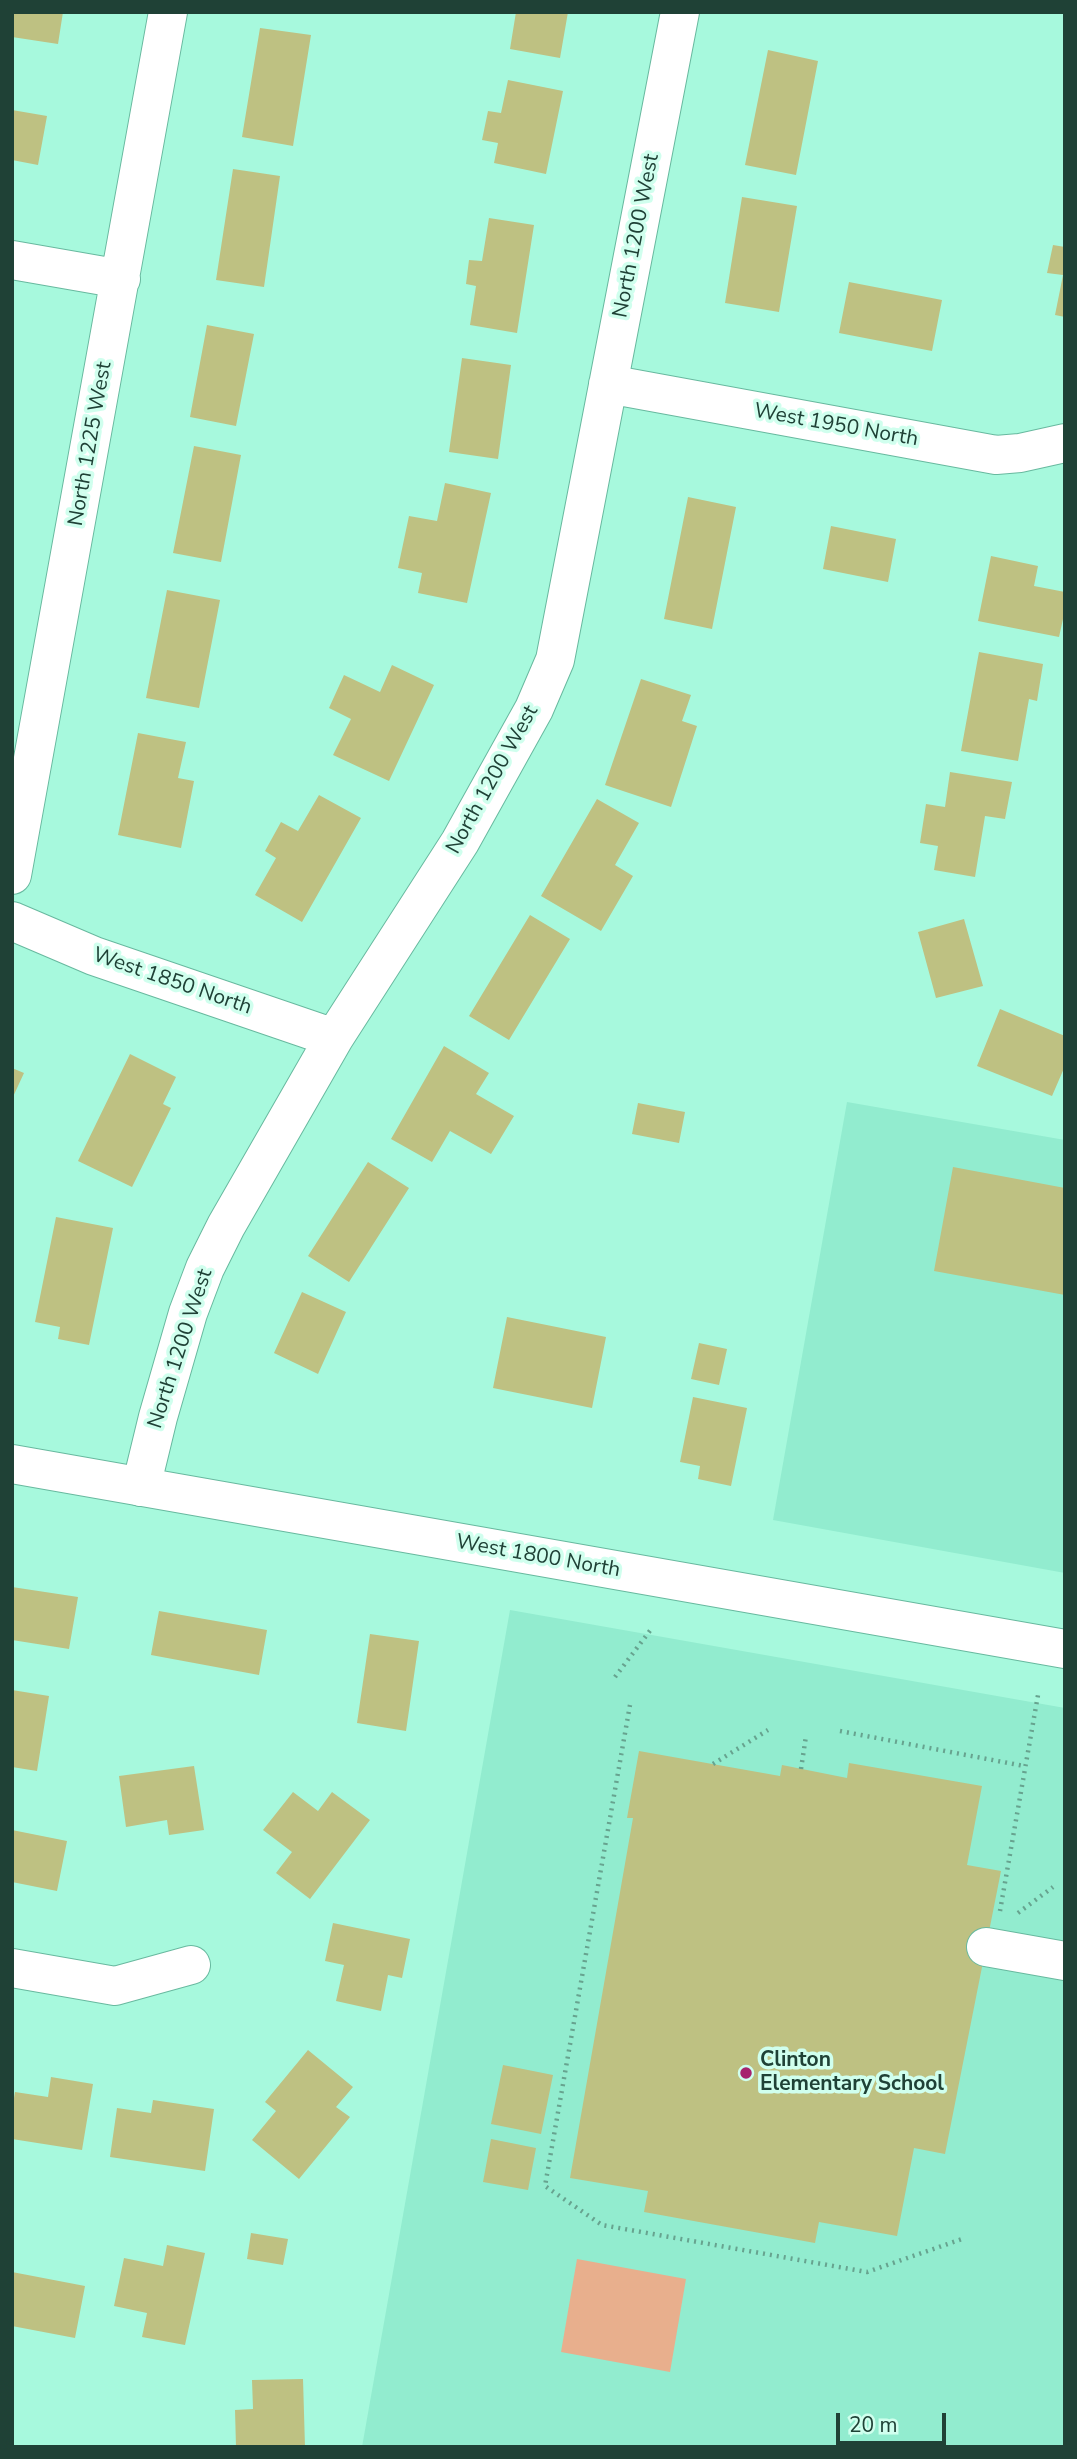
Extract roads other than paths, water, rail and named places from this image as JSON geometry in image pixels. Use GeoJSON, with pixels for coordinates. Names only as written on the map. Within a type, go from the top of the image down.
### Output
{"type":"FeatureCollection","features":[{"type":"Feature","properties":{"kind":"street","name":"North 1225 West"},"geometry":{"type":"LineString","coordinates":[[12,875],[168,12]]}},
{"type":"Feature","properties":{"kind":"street","name":"North 1200 West"},"geometry":{"type":"LineString","coordinates":[[141,1487],[188,1313],[205,1268],[226,1226],[334,1038],[460,842],[534,709],[555,660],[680,12]]}},
{"type":"Feature","properties":{"kind":"street"},"geometry":{"type":"LineString","coordinates":[[12,260],[121,279]]}},
{"type":"Feature","properties":{"kind":"street","name":"West 1950 North"},"geometry":{"type":"LineString","coordinates":[[608,384],[996,455],[1020,453],[1065,443]]}},
{"type":"Feature","properties":{"kind":"street","name":"West 1850 North"},"geometry":{"type":"LineString","coordinates":[[12,922],[94,956],[334,1038]]}},
{"type":"Feature","properties":{"kind":"street","name":"West 1800 North"},"geometry":{"type":"LineString","coordinates":[[12,1464],[1065,1648]]}},
{"type":"Feature","properties":{"kind":"street"},"geometry":{"type":"LineString","coordinates":[[998,1928],[1065,1961]]}},
{"type":"Feature","properties":{"kind":"street"},"geometry":{"type":"LineString","coordinates":[[12,1968],[115,1986],[191,1965]]}},
{"type":"Feature","properties":{"kind":"place","name":"Clinton Elementary School"},"geometry":{"type":"Point","coordinates":[746,2073]}}]}
